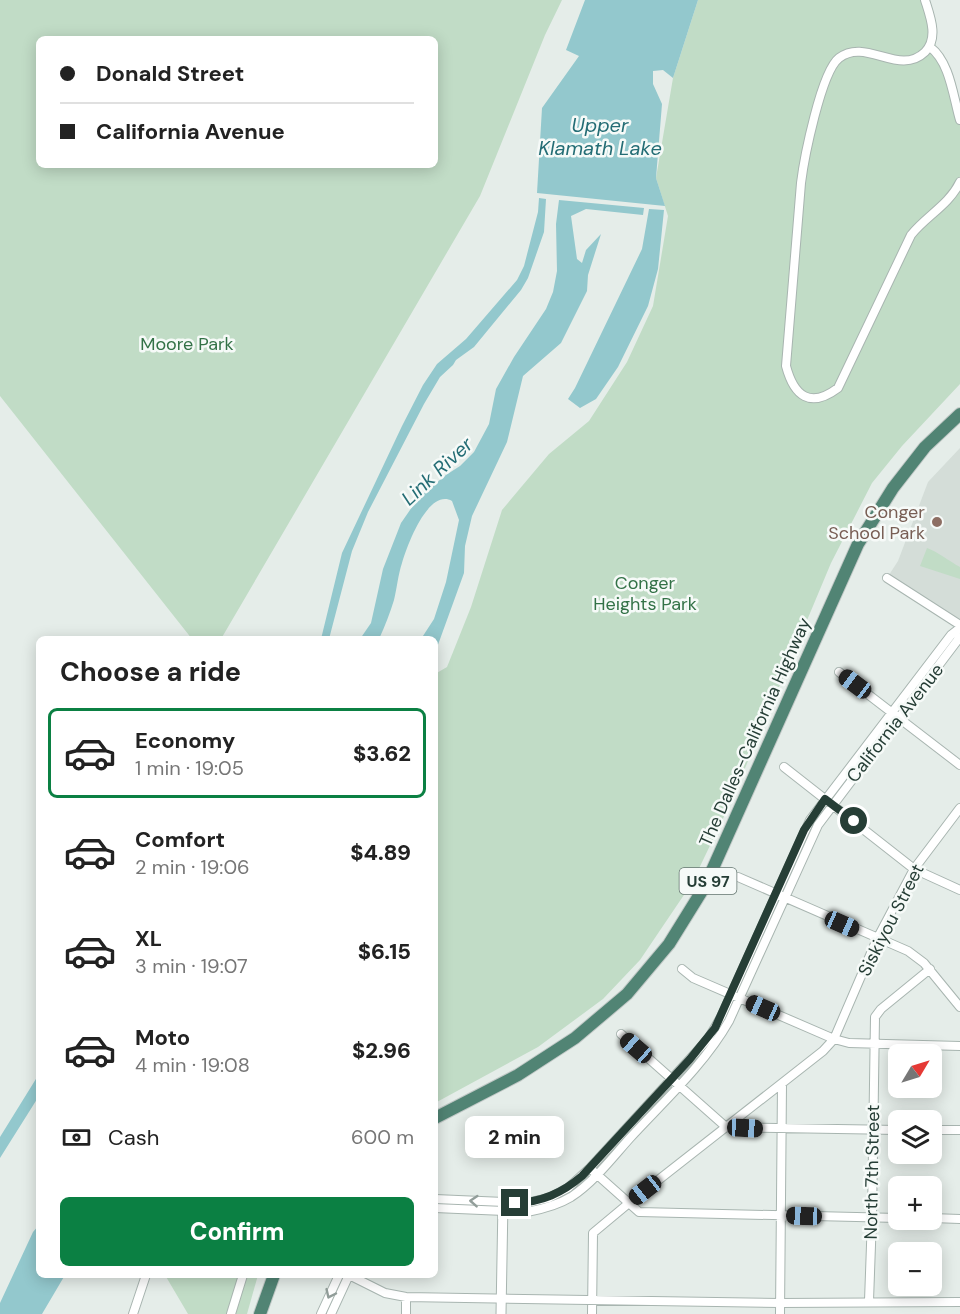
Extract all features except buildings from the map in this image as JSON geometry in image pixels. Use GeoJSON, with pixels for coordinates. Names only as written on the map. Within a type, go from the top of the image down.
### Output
{"type":"FeatureCollection","features":[{"type":"Feature","properties":{"kind":"highway"},"geometry":{"type":"LineString","coordinates":[[958,416],[960,402]]}},
{"type":"Feature","properties":{"kind":"highway","name":"The Dalles-California Highway"},"geometry":{"type":"LineString","coordinates":[[438,1116],[519,1074],[575,1038],[627,994],[669,944],[705,886],[858,544],[893,488],[925,447],[958,416]]}},
{"type":"Feature","properties":{"kind":"highway"},"geometry":{"type":"LineString","coordinates":[[260,1314],[273,1278]]}},
{"type":"Feature","properties":{"kind":"street"},"geometry":{"type":"LineString","coordinates":[[925,0],[933,25],[930,47],[921,56],[910,61],[898,61],[860,51],[849,52],[839,58],[832,66],[807,143],[801,183],[786,366],[791,383],[800,394],[813,398],[826,397],[838,388],[910,235],[920,223],[946,202],[960,182]]}},
{"type":"Feature","properties":{"kind":"street"},"geometry":{"type":"LineString","coordinates":[[930,47],[938,53],[943,62],[960,120]]}},
{"type":"Feature","properties":{"kind":"street"},"geometry":{"type":"LineString","coordinates":[[887,578],[960,627]]}},
{"type":"Feature","properties":{"kind":"street","name":"California Avenue"},"geometry":{"type":"LineString","coordinates":[[438,1199],[528,1212],[552,1206],[573,1196],[708,1039],[721,1017],[804,830],[829,802],[895,715],[951,634],[960,627]]}},
{"type":"Feature","properties":{"kind":"street","name":"California Avenue"},"geometry":{"type":"LineString","coordinates":[[895,715],[960,637]]}},
{"type":"Feature","properties":{"kind":"street"},"geometry":{"type":"LineString","coordinates":[[839,672],[960,765]]}},
{"type":"Feature","properties":{"kind":"street"},"geometry":{"type":"LineString","coordinates":[[784,767],[914,869],[960,890]]}},
{"type":"Feature","properties":{"kind":"street","name":"California Avenue"},"geometry":{"type":"LineString","coordinates":[[593,1171],[679,1085],[715,1044],[740,998],[829,802]]}},
{"type":"Feature","properties":{"kind":"street","name":"Siskiyou Street"},"geometry":{"type":"LineString","coordinates":[[834,1039],[878,939],[914,869],[960,808]]}},
{"type":"Feature","properties":{"kind":"street"},"geometry":{"type":"LineString","coordinates":[[738,877],[908,951],[930,969],[960,1006]]}},
{"type":"Feature","properties":{"kind":"street"},"geometry":{"type":"LineString","coordinates":[[682,969],[693,978],[834,1039],[849,1043],[960,1046]]}},
{"type":"Feature","properties":{"kind":"street","name":"North 7th Street"},"geometry":{"type":"LineString","coordinates":[[869,1301],[875,1017],[881,1009],[930,969]]}},
{"type":"Feature","properties":{"kind":"street"},"geometry":{"type":"LineString","coordinates":[[621,1034],[726,1127],[888,1131]]}},
{"type":"Feature","properties":{"kind":"street"},"geometry":{"type":"LineString","coordinates":[[592,1314],[593,1233],[628,1203],[824,1051],[834,1039]]}},
{"type":"Feature","properties":{"kind":"street"},"geometry":{"type":"LineString","coordinates":[[780,1314],[782,1084]]}},
{"type":"Feature","properties":{"kind":"street"},"geometry":{"type":"LineString","coordinates":[[942,1130],[960,1130]]}},
{"type":"Feature","properties":{"kind":"street"},"geometry":{"type":"LineString","coordinates":[[593,1171],[639,1212],[888,1218]]}},
{"type":"Feature","properties":{"kind":"street"},"geometry":{"type":"LineString","coordinates":[[501,1314],[503,1207]]}},
{"type":"Feature","properties":{"kind":"street","name":"California Avenue"},"geometry":{"type":"LineString","coordinates":[[438,1209],[503,1207]]}},
{"type":"Feature","properties":{"kind":"street"},"geometry":{"type":"LineString","coordinates":[[942,1218],[960,1219]]}},
{"type":"Feature","properties":{"kind":"street"},"geometry":{"type":"LineString","coordinates":[[133,1314],[145,1278]]}},
{"type":"Feature","properties":{"kind":"street"},"geometry":{"type":"LineString","coordinates":[[231,1314],[242,1278]]}},
{"type":"Feature","properties":{"kind":"street"},"geometry":{"type":"LineString","coordinates":[[321,1314],[338,1278]]}},
{"type":"Feature","properties":{"kind":"street"},"geometry":{"type":"LineString","coordinates":[[331,1314],[348,1278]]}},
{"type":"Feature","properties":{"kind":"street"},"geometry":{"type":"LineString","coordinates":[[355,1278],[385,1293],[406,1297],[501,1300],[960,1302]]}},
{"type":"Feature","properties":{"kind":"street"},"geometry":{"type":"LineString","coordinates":[[406,1297],[406,1314]]}},
{"type":"Feature","properties":{"kind":"shaded area","name":"Conger School Park"},"geometry":{"type":"Polygon","coordinates":[[[960,448],[960,625],[887,578],[898,561],[928,482],[960,448]]]}},
{"type":"Feature","properties":{"kind":"green space","name":"Moore Park"},"geometry":{"type":"Polygon","coordinates":[[[0,0],[562,0],[545,35],[480,196],[223,636],[190,636],[0,396],[0,0]]]}},
{"type":"Feature","properties":{"kind":"green space","name":"Conger Heights Park"},"geometry":{"type":"Polygon","coordinates":[[[698,0],[921,0],[960,121],[960,384],[902,446],[872,483],[831,563],[730,804],[692,883],[640,960],[603,999],[538,1047],[438,1101],[438,672],[447,667],[471,607],[502,510],[549,454],[589,421],[627,362],[653,306],[668,216],[656,178],[673,78],[698,0]]]}},
{"type":"Feature","properties":{"kind":"green space"},"geometry":{"type":"Polygon","coordinates":[[[927,548],[960,567],[960,579],[920,566],[927,548]]]}},
{"type":"Feature","properties":{"kind":"green space"},"geometry":{"type":"Polygon","coordinates":[[[167,1278],[257,1278],[247,1314],[188,1314],[167,1278]]]}},
{"type":"Feature","properties":{"kind":"water","name":"Upper Klamath Lake"},"geometry":{"type":"Polygon","coordinates":[[[585,0],[698,0],[673,78],[663,70],[653,71],[653,84],[662,104],[656,178],[665,206],[537,193],[542,108],[579,56],[566,50],[585,0]]]}},
{"type":"Feature","properties":{"kind":"water"},"geometry":{"type":"Polygon","coordinates":[[[539,198],[546,199],[544,232],[528,278],[521,290],[474,347],[456,360],[440,377],[424,404],[368,512],[352,551],[330,636],[322,636],[342,553],[402,426],[423,385],[437,364],[466,339],[517,280],[524,266],[538,212],[539,198]]]}},
{"type":"Feature","properties":{"kind":"water","name":"Link River"},"geometry":{"type":"Polygon","coordinates":[[[559,200],[644,208],[643,215],[586,209],[571,216],[577,259],[582,263],[586,250],[601,234],[588,275],[587,291],[561,343],[523,376],[507,442],[472,516],[465,546],[464,573],[438,645],[438,636],[423,636],[434,619],[446,582],[459,520],[452,501],[443,499],[427,510],[414,532],[380,636],[362,636],[371,623],[383,569],[401,523],[419,497],[460,466],[474,452],[489,424],[496,389],[546,309],[553,292],[557,271],[556,224],[559,200]]]}},
{"type":"Feature","properties":{"kind":"water"},"geometry":{"type":"Polygon","coordinates":[[[649,209],[664,210],[658,269],[648,306],[618,367],[596,399],[580,408],[568,399],[642,249],[649,209]]]}},
{"type":"Feature","properties":{"kind":"water"},"geometry":{"type":"Polygon","coordinates":[[[36,1079],[36,1101],[0,1158],[0,1137],[36,1079]]]}},
{"type":"Feature","properties":{"kind":"water"},"geometry":{"type":"Polygon","coordinates":[[[36,1228],[36,1278],[63,1278],[42,1314],[0,1314],[0,1303],[36,1228]]]}},
{"type":"Feature","properties":{"kind":"place","name":"Conger School Park"},"geometry":{"type":"Point","coordinates":[937,522]}},
{"type":"Feature","properties":{"kind":"route"},"geometry":{"type":"LineString","coordinates":[[515,1203],[549,1198],[582,1176],[708,1039],[721,1017],[804,830],[825,799],[854,821]]}}]}
